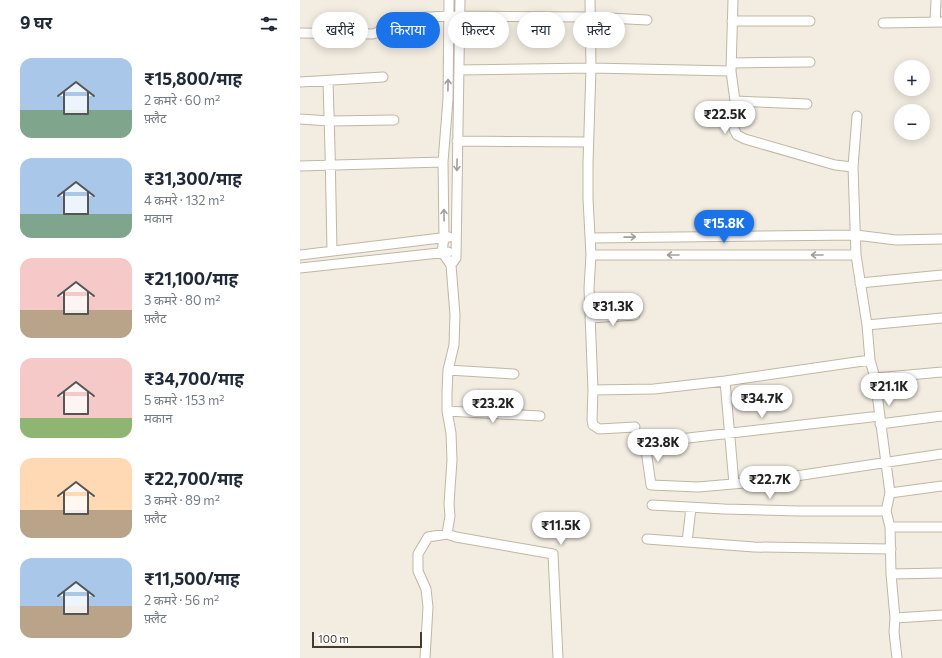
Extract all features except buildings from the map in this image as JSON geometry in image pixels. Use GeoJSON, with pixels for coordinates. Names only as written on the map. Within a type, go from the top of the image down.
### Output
{"type":"FeatureCollection","features":[{"type":"Feature","properties":{"kind":"street"},"geometry":{"type":"LineString","coordinates":[[449,0],[449,12]]}},
{"type":"Feature","properties":{"kind":"street"},"geometry":{"type":"LineString","coordinates":[[460,0],[460,12]]}},
{"type":"Feature","properties":{"kind":"street"},"geometry":{"type":"LineString","coordinates":[[590,0],[590,12]]}},
{"type":"Feature","properties":{"kind":"street"},"geometry":{"type":"LineString","coordinates":[[733,0],[732,67],[735,101],[733,119],[734,129],[737,135],[745,139],[835,164],[854,167]]}},
{"type":"Feature","properties":{"kind":"street"},"geometry":{"type":"LineString","coordinates":[[883,23],[939,22],[936,0]]}},
{"type":"Feature","properties":{"kind":"street"},"geometry":{"type":"LineString","coordinates":[[300,33],[373,34],[384,28],[386,21],[390,19],[448,16]]}},
{"type":"Feature","properties":{"kind":"street"},"geometry":{"type":"LineString","coordinates":[[509,16],[573,17]]}},
{"type":"Feature","properties":{"kind":"street"},"geometry":{"type":"LineString","coordinates":[[625,19],[647,20]]}},
{"type":"Feature","properties":{"kind":"street"},"geometry":{"type":"LineString","coordinates":[[732,21],[810,21]]}},
{"type":"Feature","properties":{"kind":"street"},"geometry":{"type":"LineString","coordinates":[[448,534],[452,460],[451,433],[448,412],[448,370],[454,345],[455,330],[451,265],[442,252],[444,237],[444,162],[448,99],[449,48]]}},
{"type":"Feature","properties":{"kind":"street"},"geometry":{"type":"LineString","coordinates":[[451,265],[456,258],[459,48]]}},
{"type":"Feature","properties":{"kind":"street"},"geometry":{"type":"LineString","coordinates":[[591,48],[588,199],[591,238],[589,288],[593,390],[592,420],[594,425],[599,429],[635,427]]}},
{"type":"Feature","properties":{"kind":"street"},"geometry":{"type":"LineString","coordinates":[[459,70],[732,67],[810,62]]}},
{"type":"Feature","properties":{"kind":"street"},"geometry":{"type":"LineString","coordinates":[[300,82],[383,77]]}},
{"type":"Feature","properties":{"kind":"street"},"geometry":{"type":"LineString","coordinates":[[328,81],[332,251]]}},
{"type":"Feature","properties":{"kind":"street"},"geometry":{"type":"LineString","coordinates":[[735,101],[807,104]]}},
{"type":"Feature","properties":{"kind":"street"},"geometry":{"type":"LineString","coordinates":[[857,116],[854,167],[856,255],[867,325],[870,360],[875,378],[890,493],[886,511],[890,528],[891,574],[895,618],[894,632],[897,658]]}},
{"type":"Feature","properties":{"kind":"street"},"geometry":{"type":"LineString","coordinates":[[300,119],[329,121],[394,120]]}},
{"type":"Feature","properties":{"kind":"street"},"geometry":{"type":"LineString","coordinates":[[457,141],[588,142]]}},
{"type":"Feature","properties":{"kind":"street"},"geometry":{"type":"LineString","coordinates":[[300,166],[444,162]]}},
{"type":"Feature","properties":{"kind":"street"},"geometry":{"type":"LineString","coordinates":[[591,238],[856,234],[896,240],[942,239]]}},
{"type":"Feature","properties":{"kind":"street"},"geometry":{"type":"LineString","coordinates":[[300,255],[444,237],[456,237]]}},
{"type":"Feature","properties":{"kind":"street"},"geometry":{"type":"LineString","coordinates":[[300,268],[442,252],[456,253]]}},
{"type":"Feature","properties":{"kind":"street"},"geometry":{"type":"LineString","coordinates":[[591,255],[856,255]]}},
{"type":"Feature","properties":{"kind":"street"},"geometry":{"type":"LineString","coordinates":[[860,283],[942,275]]}},
{"type":"Feature","properties":{"kind":"street"},"geometry":{"type":"LineString","coordinates":[[590,318],[635,315]]}},
{"type":"Feature","properties":{"kind":"street"},"geometry":{"type":"LineString","coordinates":[[867,325],[942,318]]}},
{"type":"Feature","properties":{"kind":"street"},"geometry":{"type":"LineString","coordinates":[[593,390],[654,388],[725,381],[870,360]]}},
{"type":"Feature","properties":{"kind":"street"},"geometry":{"type":"LineString","coordinates":[[448,370],[514,374]]}},
{"type":"Feature","properties":{"kind":"street"},"geometry":{"type":"LineString","coordinates":[[875,378],[942,372]]}},
{"type":"Feature","properties":{"kind":"street"},"geometry":{"type":"LineString","coordinates":[[725,381],[734,484]]}},
{"type":"Feature","properties":{"kind":"street"},"geometry":{"type":"LineString","coordinates":[[448,412],[540,416]]}},
{"type":"Feature","properties":{"kind":"street"},"geometry":{"type":"LineString","coordinates":[[942,416],[880,420],[645,443],[650,484],[698,487],[756,482],[942,454]]}},
{"type":"Feature","properties":{"kind":"street"},"geometry":{"type":"LineString","coordinates":[[890,493],[942,486]]}},
{"type":"Feature","properties":{"kind":"street"},"geometry":{"type":"LineString","coordinates":[[652,505],[691,508],[799,511],[886,511]]}},
{"type":"Feature","properties":{"kind":"street"},"geometry":{"type":"LineString","coordinates":[[687,542],[691,508]]}},
{"type":"Feature","properties":{"kind":"street"},"geometry":{"type":"LineString","coordinates":[[890,528],[942,527]]}},
{"type":"Feature","properties":{"kind":"street"},"geometry":{"type":"LineString","coordinates":[[425,658],[428,607],[426,590],[418,571],[418,554],[428,537],[448,534],[456,537],[553,554],[558,658]]}},
{"type":"Feature","properties":{"kind":"street"},"geometry":{"type":"LineString","coordinates":[[647,539],[754,547],[891,549]]}},
{"type":"Feature","properties":{"kind":"street"},"geometry":{"type":"LineString","coordinates":[[891,574],[942,573]]}},
{"type":"Feature","properties":{"kind":"street"},"geometry":{"type":"LineString","coordinates":[[895,618],[942,615]]}}]}
